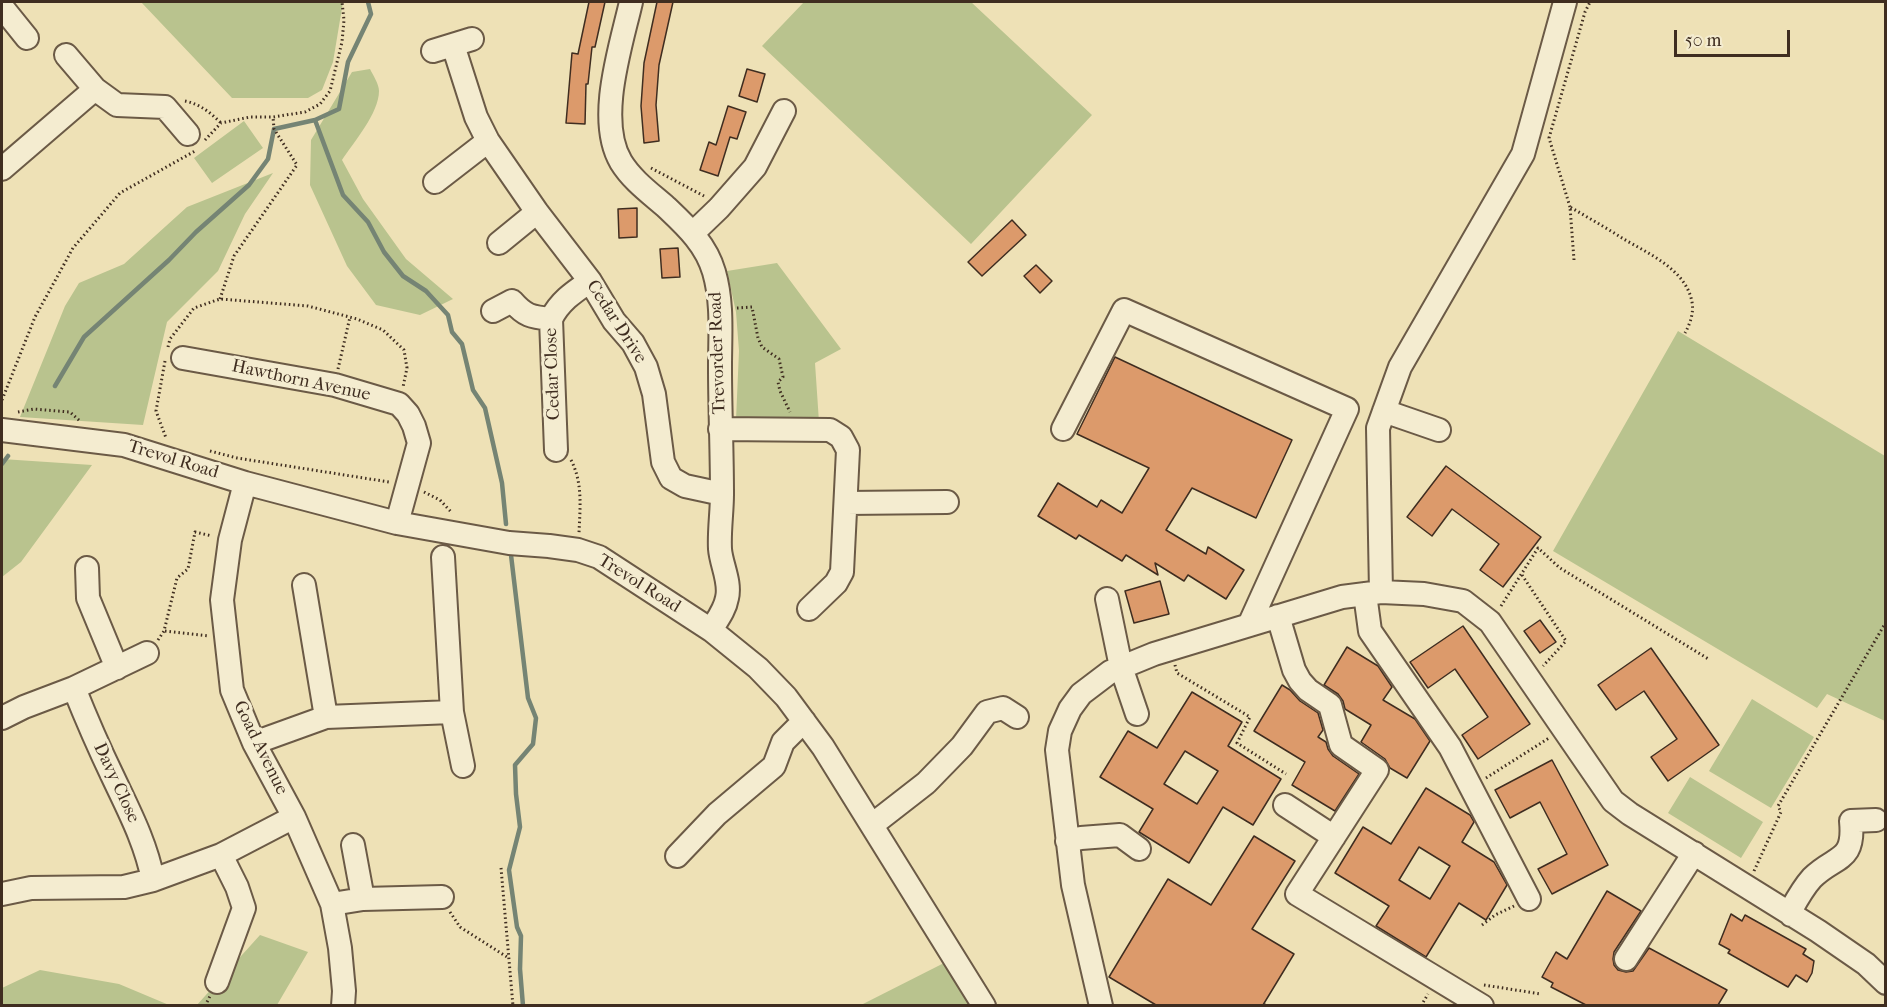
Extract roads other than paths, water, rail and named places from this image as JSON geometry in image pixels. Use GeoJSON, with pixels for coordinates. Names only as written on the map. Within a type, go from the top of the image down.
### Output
{"type":"FeatureCollection","features":[{"type":"Feature","properties":{"kind":"street","name":"Trevorder Road"},"geometry":{"type":"LineString","coordinates":[[631,2],[611,93],[610,122],[614,142],[621,161],[638,182],[693,233],[706,253],[714,271],[721,310],[720,550],[725,566],[728,596],[711,630]]}},
{"type":"Feature","properties":{"kind":"street"},"geometry":{"type":"LineString","coordinates":[[1529,899],[1450,747],[1370,631],[1378,428],[1400,367],[1522,154],[1565,2]]}},
{"type":"Feature","properties":{"kind":"street"},"geometry":{"type":"LineString","coordinates":[[2,7],[27,38]]}},
{"type":"Feature","properties":{"kind":"street","name":"Cedar Drive"},"geometry":{"type":"LineString","coordinates":[[453,45],[476,117],[488,141],[537,212],[590,281],[614,321],[633,343],[646,367],[654,394],[663,462],[671,478],[686,486],[722,494]]}},
{"type":"Feature","properties":{"kind":"street"},"geometry":{"type":"LineString","coordinates":[[66,55],[95,88],[117,105],[165,107],[188,134]]}},
{"type":"Feature","properties":{"kind":"street"},"geometry":{"type":"LineString","coordinates":[[2,169],[95,88]]}},
{"type":"Feature","properties":{"kind":"street"},"geometry":{"type":"LineString","coordinates":[[693,233],[721,206],[755,167],[784,111]]}},
{"type":"Feature","properties":{"kind":"street"},"geometry":{"type":"LineString","coordinates":[[435,182],[488,141]]}},
{"type":"Feature","properties":{"kind":"street"},"geometry":{"type":"LineString","coordinates":[[499,243],[537,212]]}},
{"type":"Feature","properties":{"kind":"street","name":"Cedar Close"},"geometry":{"type":"LineString","coordinates":[[554,451],[551,319],[556,308],[565,298],[590,281]]}},
{"type":"Feature","properties":{"kind":"street"},"geometry":{"type":"LineString","coordinates":[[493,312],[512,301],[524,314],[551,319]]}},
{"type":"Feature","properties":{"kind":"street"},"geometry":{"type":"LineString","coordinates":[[1063,429],[1124,310],[1347,409],[1249,624]]}},
{"type":"Feature","properties":{"kind":"street","name":"Hawthorn Avenue"},"geometry":{"type":"LineString","coordinates":[[175,354],[335,385],[399,404],[408,414],[414,426],[418,443],[397,523]]}},
{"type":"Feature","properties":{"kind":"street"},"geometry":{"type":"LineString","coordinates":[[1384,411],[1439,430]]}},
{"type":"Feature","properties":{"kind":"street"},"geometry":{"type":"LineString","coordinates":[[720,429],[830,430],[841,437],[848,450],[842,572],[836,583],[809,609]]}},
{"type":"Feature","properties":{"kind":"street","name":"Trevol Road"},"geometry":{"type":"LineString","coordinates":[[2,430],[124,445],[245,483],[397,523],[509,543],[578,550],[599,557],[711,630],[758,668],[786,697],[823,747],[984,1005]]}},
{"type":"Feature","properties":{"kind":"street","name":"Goad Avenue"},"geometry":{"type":"LineString","coordinates":[[245,483],[226,558],[222,600],[232,690],[254,743],[294,817],[332,904],[340,948],[343,1005]]}},
{"type":"Feature","properties":{"kind":"street"},"geometry":{"type":"LineString","coordinates":[[846,503],[947,502]]}},
{"type":"Feature","properties":{"kind":"street"},"geometry":{"type":"LineString","coordinates":[[443,557],[452,712],[463,766]]}},
{"type":"Feature","properties":{"kind":"street"},"geometry":{"type":"LineString","coordinates":[[87,568],[88,598],[117,668]]}},
{"type":"Feature","properties":{"kind":"street"},"geometry":{"type":"LineString","coordinates":[[304,585],[327,717]]}},
{"type":"Feature","properties":{"kind":"street"},"geometry":{"type":"LineString","coordinates":[[1101,1005],[1073,885],[1059,776],[1057,750],[1060,731],[1070,709],[1081,694],[1110,672],[1121,667],[1249,624],[1342,597],[1373,593],[1424,594],[1463,601],[1490,622],[1613,801],[1629,814],[1818,931],[1866,964],[1886,983]]}},
{"type":"Feature","properties":{"kind":"street"},"geometry":{"type":"LineString","coordinates":[[1107,599],[1121,667],[1137,714]]}},
{"type":"Feature","properties":{"kind":"street"},"geometry":{"type":"LineString","coordinates":[[1278,616],[1294,670],[1308,690],[1330,705],[1341,745],[1377,770],[1297,894],[1475,1001]]}},
{"type":"Feature","properties":{"kind":"street"},"geometry":{"type":"LineString","coordinates":[[2,718],[74,688],[147,653]]}},
{"type":"Feature","properties":{"kind":"street","name":"Davy Close"},"geometry":{"type":"LineString","coordinates":[[74,688],[96,742],[141,837],[153,880]]}},
{"type":"Feature","properties":{"kind":"street"},"geometry":{"type":"LineString","coordinates":[[872,825],[926,783],[962,746],[987,712],[1003,708],[1017,717]]}},
{"type":"Feature","properties":{"kind":"street"},"geometry":{"type":"LineString","coordinates":[[254,743],[327,717],[452,712]]}},
{"type":"Feature","properties":{"kind":"street"},"geometry":{"type":"LineString","coordinates":[[677,856],[717,814],[774,766],[783,742],[804,721]]}},
{"type":"Feature","properties":{"kind":"street"},"geometry":{"type":"LineString","coordinates":[[1285,805],[1334,837]]}},
{"type":"Feature","properties":{"kind":"street"},"geometry":{"type":"LineString","coordinates":[[2,894],[31,888],[124,887],[153,880],[221,855],[294,817]]}},
{"type":"Feature","properties":{"kind":"street"},"geometry":{"type":"LineString","coordinates":[[1791,915],[1791,910],[1811,879],[1844,855],[1851,840],[1846,821],[1876,820]]}},
{"type":"Feature","properties":{"kind":"street"},"geometry":{"type":"LineString","coordinates":[[1067,841],[1120,835],[1139,849]]}},
{"type":"Feature","properties":{"kind":"street"},"geometry":{"type":"LineString","coordinates":[[353,846],[363,898]]}},
{"type":"Feature","properties":{"kind":"street"},"geometry":{"type":"LineString","coordinates":[[1626,959],[1694,853]]}},
{"type":"Feature","properties":{"kind":"street"},"geometry":{"type":"LineString","coordinates":[[217,982],[244,908],[237,887],[221,855]]}},
{"type":"Feature","properties":{"kind":"street"},"geometry":{"type":"LineString","coordinates":[[332,904],[363,898],[442,897]]}},
{"type":"Feature","properties":{"kind":"waterway"},"geometry":{"type":"LineString","coordinates":[[368,2],[371,14],[348,62],[339,109],[315,120],[343,195],[368,222],[384,252],[403,276],[426,291],[448,315],[452,332],[462,344],[473,390],[485,408],[502,483],[506,524]]}},
{"type":"Feature","properties":{"kind":"waterway"},"geometry":{"type":"LineString","coordinates":[[55,386],[84,337],[249,185],[268,159],[274,129],[315,120]]}},
{"type":"Feature","properties":{"kind":"waterway"},"geometry":{"type":"LineString","coordinates":[[2,464],[8,456]]}},
{"type":"Feature","properties":{"kind":"waterway"},"geometry":{"type":"LineString","coordinates":[[511,555],[528,698],[536,718],[533,744],[515,765],[520,827],[509,870],[517,927],[521,936],[520,969],[523,1006]]}}]}
